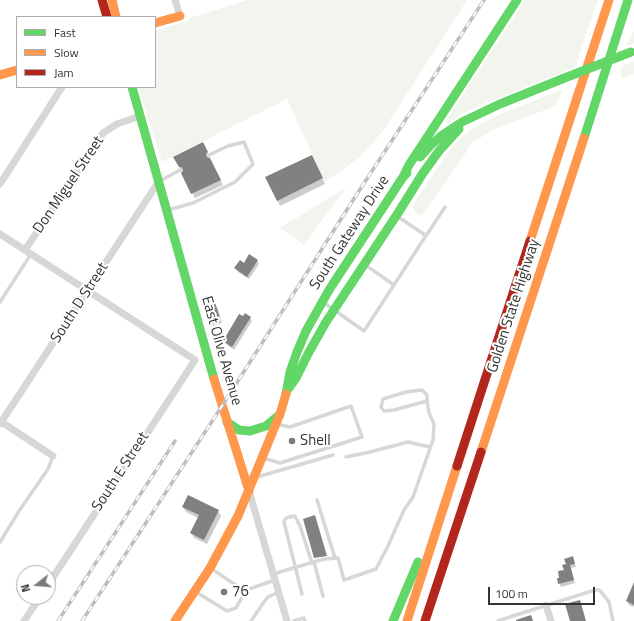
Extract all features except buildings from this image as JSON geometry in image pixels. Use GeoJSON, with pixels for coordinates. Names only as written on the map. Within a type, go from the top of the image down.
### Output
{"type":"FeatureCollection","features":[{"type":"Feature","properties":{"kind":"main road"},"geometry":{"type":"LineString","coordinates":[[102,0],[107,16]]}},
{"type":"Feature","properties":{"kind":"main road"},"geometry":{"type":"LineString","coordinates":[[112,0],[116,16]]}},
{"type":"Feature","properties":{"kind":"main road"},"geometry":{"type":"LineString","coordinates":[[403,177],[409,165],[517,0]]}},
{"type":"Feature","properties":{"kind":"main road","name":"Golden State Highway"},"geometry":{"type":"LineString","coordinates":[[407,621],[609,0]]}},
{"type":"Feature","properties":{"kind":"main road","name":"Golden State Highway"},"geometry":{"type":"LineString","coordinates":[[425,621],[469,491],[628,0]]}},
{"type":"Feature","properties":{"kind":"main road"},"geometry":{"type":"LineString","coordinates":[[156,23],[180,16]]}},
{"type":"Feature","properties":{"kind":"main road","name":"South Gateway Drive"},"geometry":{"type":"LineString","coordinates":[[175,621],[210,568],[249,491],[280,414],[287,390],[290,372],[306,331],[322,302],[403,177],[430,146],[452,128],[500,104],[633,52]]}},
{"type":"Feature","properties":{"kind":"main road"},"geometry":{"type":"LineString","coordinates":[[0,75],[16,70]]}},
{"type":"Feature","properties":{"kind":"main road","name":"East Olive Avenue"},"geometry":{"type":"LineString","coordinates":[[132,88],[208,357],[249,491]]}},
{"type":"Feature","properties":{"kind":"main road","name":"South Gateway Drive"},"geometry":{"type":"LineString","coordinates":[[287,390],[296,378],[322,328],[439,151],[455,132],[472,118]]}},
{"type":"Feature","properties":{"kind":"main road"},"geometry":{"type":"LineString","coordinates":[[384,207],[396,216]]}},
{"type":"Feature","properties":{"kind":"main road"},"geometry":{"type":"LineString","coordinates":[[227,422],[240,430],[250,431],[266,426],[280,414]]}},
{"type":"Feature","properties":{"kind":"main road"},"geometry":{"type":"LineString","coordinates":[[394,621],[452,483]]}},
{"type":"Feature","properties":{"kind":"main road"},"geometry":{"type":"LineString","coordinates":[[433,621],[469,491]]}},
{"type":"Feature","properties":{"kind":"street"},"geometry":{"type":"LineString","coordinates":[[175,0],[180,16]]}},
{"type":"Feature","properties":{"kind":"street"},"geometry":{"type":"LineString","coordinates":[[0,184],[61,88]]}},
{"type":"Feature","properties":{"kind":"street","name":"Don Miguel Street"},"geometry":{"type":"LineString","coordinates":[[28,252],[103,133],[116,124],[140,116]]}},
{"type":"Feature","properties":{"kind":"street","name":"South D Street"},"geometry":{"type":"LineString","coordinates":[[0,423],[159,181]]}},
{"type":"Feature","properties":{"kind":"street"},"geometry":{"type":"LineString","coordinates":[[0,234],[195,360],[208,357]]}},
{"type":"Feature","properties":{"kind":"street","name":"South E Street"},"geometry":{"type":"LineString","coordinates":[[56,573],[195,360]]}},
{"type":"Feature","properties":{"kind":"street"},"geometry":{"type":"LineString","coordinates":[[0,423],[53,456]]}},
{"type":"Feature","properties":{"kind":"street","name":"East Olive Avenue"},"geometry":{"type":"LineString","coordinates":[[249,491],[287,621]]}},
{"type":"Feature","properties":{"kind":"street"},"geometry":{"type":"LineString","coordinates":[[24,621],[35,605]]}},
{"type":"Feature","properties":{"kind":"street"},"geometry":{"type":"LineString","coordinates":[[546,605],[550,621]]}},
{"type":"Feature","properties":{"kind":"lane"},"geometry":{"type":"LineString","coordinates":[[167,211],[193,203],[235,182],[252,164],[244,142],[228,146],[209,155]]}},
{"type":"Feature","properties":{"kind":"lane"},"geometry":{"type":"LineString","coordinates":[[159,181],[180,170]]}},
{"type":"Feature","properties":{"kind":"lane"},"geometry":{"type":"LineString","coordinates":[[322,302],[364,331],[445,207]]}},
{"type":"Feature","properties":{"kind":"lane"},"geometry":{"type":"LineString","coordinates":[[396,216],[426,235],[427,234]]}},
{"type":"Feature","properties":{"kind":"lane"},"geometry":{"type":"LineString","coordinates":[[0,302],[28,252]]}},
{"type":"Feature","properties":{"kind":"lane"},"geometry":{"type":"LineString","coordinates":[[364,264],[394,285]]}},
{"type":"Feature","properties":{"kind":"lane"},"geometry":{"type":"LineString","coordinates":[[318,500],[335,558],[338,558],[344,580],[376,569],[404,510],[413,497],[433,440],[434,424],[429,413],[428,401],[427,396],[422,390],[406,392],[384,399],[381,407],[384,411],[394,410],[428,401]]}},
{"type":"Feature","properties":{"kind":"lane"},"geometry":{"type":"LineString","coordinates":[[262,458],[280,464],[362,437],[352,406],[290,427],[276,423]]}},
{"type":"Feature","properties":{"kind":"lane"},"geometry":{"type":"LineString","coordinates":[[346,457],[408,442],[430,447]]}},
{"type":"Feature","properties":{"kind":"lane"},"geometry":{"type":"LineString","coordinates":[[254,478],[333,455]]}},
{"type":"Feature","properties":{"kind":"lane"},"geometry":{"type":"LineString","coordinates":[[0,542],[48,469],[53,456]]}},
{"type":"Feature","properties":{"kind":"lane"},"geometry":{"type":"LineString","coordinates":[[302,594],[284,522],[285,519],[289,517],[296,516],[313,562],[323,596]]}},
{"type":"Feature","properties":{"kind":"lane"},"geometry":{"type":"LineString","coordinates":[[195,591],[227,611],[236,608],[246,590],[295,567],[335,558]]}},
{"type":"Feature","properties":{"kind":"lane"},"geometry":{"type":"LineString","coordinates":[[210,568],[240,588],[246,590]]}},
{"type":"Feature","properties":{"kind":"lane"},"geometry":{"type":"LineString","coordinates":[[498,621],[595,590],[599,590],[609,602],[613,621]]}},
{"type":"Feature","properties":{"kind":"lane"},"geometry":{"type":"LineString","coordinates":[[251,621],[264,602],[279,592]]}},
{"type":"Feature","properties":{"kind":"lane"},"geometry":{"type":"LineString","coordinates":[[294,621],[304,618],[305,621]]}},
{"type":"Feature","properties":{"kind":"shaded area"},"geometry":{"type":"Polygon","coordinates":[[[247,0],[467,0],[383,131],[359,158],[325,182],[287,99],[162,162],[138,88],[156,88],[156,31],[189,20],[190,18],[247,0]]]}},
{"type":"Feature","properties":{"kind":"shaded area"},"geometry":{"type":"Polygon","coordinates":[[[525,0],[598,0],[579,54],[576,67],[481,105],[464,113],[448,124],[445,122],[525,0]]]}},
{"type":"Feature","properties":{"kind":"shaded area"},"geometry":{"type":"Polygon","coordinates":[[[634,31],[634,43],[625,47],[634,31]]]}},
{"type":"Feature","properties":{"kind":"shaded area"},"geometry":{"type":"Polygon","coordinates":[[[634,61],[634,74],[621,79],[622,66],[634,61]]]}},
{"type":"Feature","properties":{"kind":"shaded area"},"geometry":{"type":"Polygon","coordinates":[[[562,90],[556,106],[497,128],[473,142],[422,216],[416,213],[412,206],[446,155],[461,137],[473,128],[503,113],[562,90]]]}},
{"type":"Feature","properties":{"kind":"shaded area"},"geometry":{"type":"Polygon","coordinates":[[[347,187],[304,245],[280,228],[347,187]]]}},
{"type":"Feature","properties":{"kind":"railway"},"geometry":{"type":"LineString","coordinates":[[82,621],[222,406],[355,197],[484,0]]}},
{"type":"Feature","properties":{"kind":"railway"},"geometry":{"type":"LineString","coordinates":[[58,621],[175,441]]}},
{"type":"Feature","properties":{"kind":"traffic: fast"},"geometry":{"type":"LineString","coordinates":[[403,177],[409,165],[517,0]]}},
{"type":"Feature","properties":{"kind":"traffic: fast"},"geometry":{"type":"LineString","coordinates":[[584,138],[628,0]]}},
{"type":"Feature","properties":{"kind":"traffic: fast"},"geometry":{"type":"LineString","coordinates":[[562,79],[631,52]]}},
{"type":"Feature","properties":{"kind":"traffic: fast"},"geometry":{"type":"LineString","coordinates":[[420,157],[441,136],[462,122],[500,104],[562,79]]}},
{"type":"Feature","properties":{"kind":"traffic: fast"},"geometry":{"type":"LineString","coordinates":[[132,88],[214,379]]}},
{"type":"Feature","properties":{"kind":"traffic: fast"},"geometry":{"type":"LineString","coordinates":[[289,388],[296,378],[326,322],[423,173],[439,151],[459,129]]}},
{"type":"Feature","properties":{"kind":"traffic: fast"},"geometry":{"type":"LineString","coordinates":[[286,394],[290,372],[306,331],[329,290],[407,173]]}},
{"type":"Feature","properties":{"kind":"traffic: fast"},"geometry":{"type":"LineString","coordinates":[[227,422],[239,430],[250,431],[266,426],[278,416]]}},
{"type":"Feature","properties":{"kind":"traffic: fast"},"geometry":{"type":"LineString","coordinates":[[393,621],[418,562]]}},
{"type":"Feature","properties":{"kind":"traffic: slow"},"geometry":{"type":"LineString","coordinates":[[112,0],[116,16]]}},
{"type":"Feature","properties":{"kind":"traffic: slow"},"geometry":{"type":"LineString","coordinates":[[530,241],[609,0]]}},
{"type":"Feature","properties":{"kind":"traffic: slow"},"geometry":{"type":"LineString","coordinates":[[156,23],[180,16]]}},
{"type":"Feature","properties":{"kind":"traffic: slow"},"geometry":{"type":"LineString","coordinates":[[0,75],[16,70]]}},
{"type":"Feature","properties":{"kind":"traffic: slow"},"geometry":{"type":"LineString","coordinates":[[481,452],[584,138]]}},
{"type":"Feature","properties":{"kind":"traffic: slow"},"geometry":{"type":"LineString","coordinates":[[214,379],[249,491]]}},
{"type":"Feature","properties":{"kind":"traffic: slow"},"geometry":{"type":"LineString","coordinates":[[175,621],[210,568],[238,516],[280,414],[286,394]]}},
{"type":"Feature","properties":{"kind":"traffic: slow"},"geometry":{"type":"LineString","coordinates":[[407,621],[457,466]]}},
{"type":"Feature","properties":{"kind":"traffic: jam"},"geometry":{"type":"LineString","coordinates":[[102,0],[107,16]]}},
{"type":"Feature","properties":{"kind":"traffic: jam"},"geometry":{"type":"LineString","coordinates":[[457,466],[530,241]]}},
{"type":"Feature","properties":{"kind":"traffic: jam"},"geometry":{"type":"LineString","coordinates":[[425,621],[481,452]]}},
{"type":"Feature","properties":{"kind":"place","name":"Shell"},"geometry":{"type":"Point","coordinates":[292,441]}},
{"type":"Feature","properties":{"kind":"place","name":"76"},"geometry":{"type":"Point","coordinates":[224,592]}}]}
